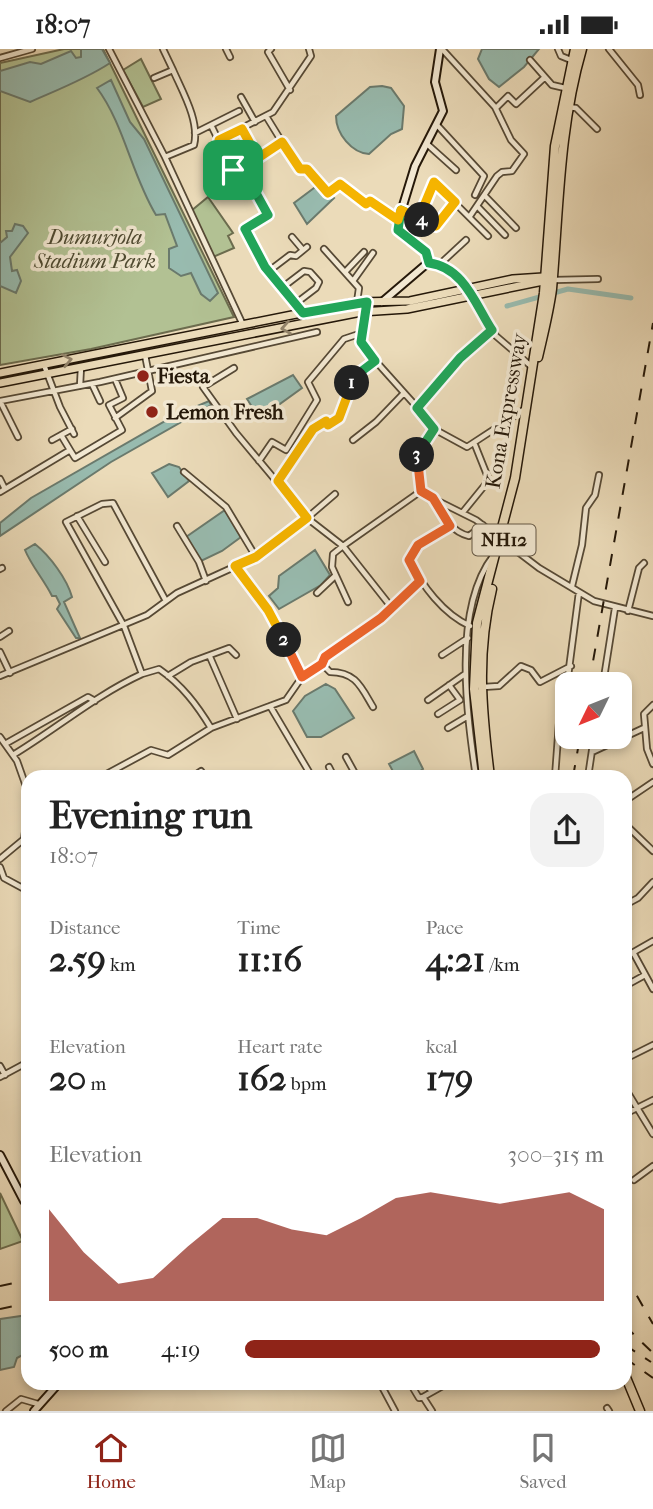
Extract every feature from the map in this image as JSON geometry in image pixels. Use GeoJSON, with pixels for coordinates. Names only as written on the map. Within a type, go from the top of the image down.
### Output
{"type":"FeatureCollection","features":[{"type":"Feature","properties":{"kind":"highway","name":"Kona Expressway"},"geometry":{"type":"LineString","coordinates":[[550,279],[555,146],[575,49]]}},
{"type":"Feature","properties":{"kind":"highway","name":"Kona Expressway"},"geometry":{"type":"LineString","coordinates":[[489,770],[480,687],[483,625],[515,478],[531,367],[548,293],[559,166],[568,107],[582,49]]}},
{"type":"Feature","properties":{"kind":"highway","name":"Kona Expressway"},"geometry":{"type":"LineString","coordinates":[[483,770],[473,661],[477,623],[522,468],[545,306]]}},
{"type":"Feature","properties":{"kind":"highway"},"geometry":{"type":"LineString","coordinates":[[631,1390],[640,1411]]}},
{"type":"Feature","properties":{"kind":"main road"},"geometry":{"type":"LineString","coordinates":[[380,303],[429,263],[426,252],[400,233],[398,220],[415,166],[443,111],[435,82],[441,49]]}},
{"type":"Feature","properties":{"kind":"main road"},"geometry":{"type":"LineString","coordinates":[[0,373],[357,302],[410,301],[550,279]]}},
{"type":"Feature","properties":{"kind":"main road"},"geometry":{"type":"LineString","coordinates":[[0,383],[366,312],[407,309],[471,291]]}},
{"type":"Feature","properties":{"kind":"main road"},"geometry":{"type":"LineString","coordinates":[[0,1155],[21,1195]]}},
{"type":"Feature","properties":{"kind":"main road"},"geometry":{"type":"LineString","coordinates":[[36,1408],[53,1390]]}},
{"type":"Feature","properties":{"kind":"street"},"geometry":{"type":"LineString","coordinates":[[0,58],[32,49]]}},
{"type":"Feature","properties":{"kind":"street"},"geometry":{"type":"LineString","coordinates":[[109,49],[165,157],[243,326]]}},
{"type":"Feature","properties":{"kind":"street"},"geometry":{"type":"LineString","coordinates":[[163,49],[188,104],[195,133],[194,145],[165,157]]}},
{"type":"Feature","properties":{"kind":"street"},"geometry":{"type":"LineString","coordinates":[[226,49],[230,57]]}},
{"type":"Feature","properties":{"kind":"street"},"geometry":{"type":"LineString","coordinates":[[271,49],[268,52],[290,90]]}},
{"type":"Feature","properties":{"kind":"street"},"geometry":{"type":"LineString","coordinates":[[219,140],[266,116],[290,90],[311,56],[309,49]]}},
{"type":"Feature","properties":{"kind":"street"},"geometry":{"type":"LineString","coordinates":[[441,49],[496,108],[511,140],[524,154],[512,171],[502,172],[498,176],[486,197],[470,216]]}},
{"type":"Feature","properties":{"kind":"street"},"geometry":{"type":"LineString","coordinates":[[558,49],[561,56],[572,60]]}},
{"type":"Feature","properties":{"kind":"street"},"geometry":{"type":"LineString","coordinates":[[609,49],[638,85],[640,95]]}},
{"type":"Feature","properties":{"kind":"street"},"geometry":{"type":"LineString","coordinates":[[530,59],[552,85],[565,88]]}},
{"type":"Feature","properties":{"kind":"street"},"geometry":{"type":"LineString","coordinates":[[154,78],[173,70]]}},
{"type":"Feature","properties":{"kind":"street"},"geometry":{"type":"LineString","coordinates":[[496,108],[508,96],[516,104],[545,77]]}},
{"type":"Feature","properties":{"kind":"street"},"geometry":{"type":"LineString","coordinates":[[241,97],[255,122]]}},
{"type":"Feature","properties":{"kind":"street"},"geometry":{"type":"LineString","coordinates":[[568,107],[576,109],[597,129]]}},
{"type":"Feature","properties":{"kind":"street"},"geometry":{"type":"LineString","coordinates":[[195,133],[239,111]]}},
{"type":"Feature","properties":{"kind":"street"},"geometry":{"type":"LineString","coordinates":[[266,116],[300,169],[307,169],[328,193],[340,184],[366,204],[370,201],[398,220]]}},
{"type":"Feature","properties":{"kind":"street"},"geometry":{"type":"LineString","coordinates":[[211,125],[233,170],[282,142]]}},
{"type":"Feature","properties":{"kind":"street"},"geometry":{"type":"LineString","coordinates":[[437,125],[484,176],[475,195]]}},
{"type":"Feature","properties":{"kind":"street"},"geometry":{"type":"LineString","coordinates":[[242,129],[258,158]]}},
{"type":"Feature","properties":{"kind":"street"},"geometry":{"type":"LineString","coordinates":[[427,144],[456,170]]}},
{"type":"Feature","properties":{"kind":"street"},"geometry":{"type":"LineString","coordinates":[[241,166],[268,215],[245,229],[269,271],[303,313]]}},
{"type":"Feature","properties":{"kind":"street"},"geometry":{"type":"LineString","coordinates":[[419,218],[434,182],[488,236]]}},
{"type":"Feature","properties":{"kind":"street"},"geometry":{"type":"LineString","coordinates":[[486,197],[516,228]]}},
{"type":"Feature","properties":{"kind":"street"},"geometry":{"type":"LineString","coordinates":[[401,210],[436,226],[455,202]]}},
{"type":"Feature","properties":{"kind":"street"},"geometry":{"type":"LineString","coordinates":[[478,207],[505,235]]}},
{"type":"Feature","properties":{"kind":"street"},"geometry":{"type":"LineString","coordinates":[[269,271],[290,255],[296,256],[305,249],[292,237]]}},
{"type":"Feature","properties":{"kind":"street"},"geometry":{"type":"LineString","coordinates":[[439,265],[466,240]]}},
{"type":"Feature","properties":{"kind":"street"},"geometry":{"type":"LineString","coordinates":[[324,249],[359,289],[357,302]]}},
{"type":"Feature","properties":{"kind":"street"},"geometry":{"type":"LineString","coordinates":[[345,271],[364,252]]}},
{"type":"Feature","properties":{"kind":"street"},"geometry":{"type":"LineString","coordinates":[[353,281],[373,253]]}},
{"type":"Feature","properties":{"kind":"street"},"geometry":{"type":"LineString","coordinates":[[429,263],[439,265],[471,291],[492,330],[506,347],[531,367]]}},
{"type":"Feature","properties":{"kind":"street"},"geometry":{"type":"LineString","coordinates":[[282,288],[297,275],[310,272],[319,282],[316,288],[295,304]]}},
{"type":"Feature","properties":{"kind":"street"},"geometry":{"type":"LineString","coordinates":[[550,279],[598,279]]}},
{"type":"Feature","properties":{"kind":"street"},"geometry":{"type":"LineString","coordinates":[[367,302],[361,342],[434,429],[467,447],[475,445],[525,409]]}},
{"type":"Feature","properties":{"kind":"street"},"geometry":{"type":"LineString","coordinates":[[417,408],[460,358],[492,330]]}},
{"type":"Feature","properties":{"kind":"street"},"geometry":{"type":"LineString","coordinates":[[18,437],[0,401],[92,384],[317,333]]}},
{"type":"Feature","properties":{"kind":"street"},"geometry":{"type":"LineString","coordinates":[[259,461],[272,442],[286,450],[317,400],[308,382],[344,339],[362,333]]}},
{"type":"Feature","properties":{"kind":"street"},"geometry":{"type":"LineString","coordinates":[[116,418],[150,394],[150,371],[145,354]]}},
{"type":"Feature","properties":{"kind":"street"},"geometry":{"type":"LineString","coordinates":[[278,481],[313,429],[326,421],[328,425],[339,418],[354,377],[375,361]]}},
{"type":"Feature","properties":{"kind":"street"},"geometry":{"type":"LineString","coordinates":[[44,365],[73,432],[52,440]]}},
{"type":"Feature","properties":{"kind":"street"},"geometry":{"type":"LineString","coordinates":[[80,386],[81,367]]}},
{"type":"Feature","properties":{"kind":"street"},"geometry":{"type":"LineString","coordinates":[[234,368],[203,387],[218,411],[307,518],[343,546],[392,608]]}},
{"type":"Feature","properties":{"kind":"street"},"geometry":{"type":"LineString","coordinates":[[61,435],[75,458],[122,430],[109,405],[123,398],[115,379]]}},
{"type":"Feature","properties":{"kind":"street"},"geometry":{"type":"LineString","coordinates":[[92,384],[100,401]]}},
{"type":"Feature","properties":{"kind":"street"},"geometry":{"type":"LineString","coordinates":[[353,440],[376,422],[404,393]]}},
{"type":"Feature","properties":{"kind":"street"},"geometry":{"type":"LineString","coordinates":[[421,491],[417,454],[434,429]]}},
{"type":"Feature","properties":{"kind":"street"},"geometry":{"type":"LineString","coordinates":[[463,512],[489,480],[475,445]]}},
{"type":"Feature","properties":{"kind":"street"},"geometry":{"type":"LineString","coordinates":[[0,479],[3,490],[70,450]]}},
{"type":"Feature","properties":{"kind":"street"},"geometry":{"type":"LineString","coordinates":[[184,472],[226,507],[256,557]]}},
{"type":"Feature","properties":{"kind":"street"},"geometry":{"type":"LineString","coordinates":[[572,586],[582,545],[586,508],[595,495],[599,475]]}},
{"type":"Feature","properties":{"kind":"street"},"geometry":{"type":"LineString","coordinates":[[421,491],[463,512],[539,568],[579,591],[615,608],[653,617]]}},
{"type":"Feature","properties":{"kind":"street"},"geometry":{"type":"LineString","coordinates":[[348,602],[335,575],[333,554],[421,491]]}},
{"type":"Feature","properties":{"kind":"street"},"geometry":{"type":"LineString","coordinates":[[0,676],[124,626],[166,601],[256,557],[335,493]]}},
{"type":"Feature","properties":{"kind":"street"},"geometry":{"type":"LineString","coordinates":[[433,498],[450,526],[468,536],[482,525]]}},
{"type":"Feature","properties":{"kind":"street"},"geometry":{"type":"LineString","coordinates":[[142,674],[124,626],[66,522],[102,504],[113,503],[166,601]]}},
{"type":"Feature","properties":{"kind":"street"},"geometry":{"type":"LineString","coordinates":[[77,516],[105,562]]}},
{"type":"Feature","properties":{"kind":"street"},"geometry":{"type":"LineString","coordinates":[[177,526],[199,562],[206,581]]}},
{"type":"Feature","properties":{"kind":"street"},"geometry":{"type":"LineString","coordinates":[[450,526],[418,545],[409,560],[420,581],[459,621],[470,626]]}},
{"type":"Feature","properties":{"kind":"street"},"geometry":{"type":"LineString","coordinates":[[475,770],[468,716],[468,638],[482,577],[496,552]]}},
{"type":"Feature","properties":{"kind":"street"},"geometry":{"type":"LineString","coordinates":[[628,611],[639,568],[644,563]]}},
{"type":"Feature","properties":{"kind":"street"},"geometry":{"type":"LineString","coordinates":[[235,566],[268,610],[302,677]]}},
{"type":"Feature","properties":{"kind":"street"},"geometry":{"type":"LineString","coordinates":[[317,593],[335,575]]}},
{"type":"Feature","properties":{"kind":"street"},"geometry":{"type":"LineString","coordinates":[[118,770],[151,750],[168,755],[211,728],[286,700],[302,677],[392,608],[420,581]]}},
{"type":"Feature","properties":{"kind":"street"},"geometry":{"type":"LineString","coordinates":[[570,672],[579,591]]}},
{"type":"Feature","properties":{"kind":"street"},"geometry":{"type":"LineString","coordinates":[[605,672],[615,608]]}},
{"type":"Feature","properties":{"kind":"street"},"geometry":{"type":"LineString","coordinates":[[0,637],[9,631]]}},
{"type":"Feature","properties":{"kind":"street"},"geometry":{"type":"LineString","coordinates":[[442,655],[468,638]]}},
{"type":"Feature","properties":{"kind":"street"},"geometry":{"type":"LineString","coordinates":[[168,675],[191,662],[229,648],[236,655]]}},
{"type":"Feature","properties":{"kind":"street"},"geometry":{"type":"LineString","coordinates":[[0,652],[10,673]]}},
{"type":"Feature","properties":{"kind":"street"},"geometry":{"type":"LineString","coordinates":[[210,657],[237,719]]}},
{"type":"Feature","properties":{"kind":"street"},"geometry":{"type":"LineString","coordinates":[[322,664],[330,672],[344,672],[356,677],[373,707]]}},
{"type":"Feature","properties":{"kind":"street"},"geometry":{"type":"LineString","coordinates":[[480,687],[499,686],[521,666],[531,670],[541,682],[571,666]]}},
{"type":"Feature","properties":{"kind":"street"},"geometry":{"type":"LineString","coordinates":[[13,755],[111,688],[159,669],[199,708],[211,728]]}},
{"type":"Feature","properties":{"kind":"street"},"geometry":{"type":"LineString","coordinates":[[428,700],[466,674]]}},
{"type":"Feature","properties":{"kind":"street"},"geometry":{"type":"LineString","coordinates":[[438,714],[460,700],[449,685]]}},
{"type":"Feature","properties":{"kind":"street"},"geometry":{"type":"LineString","coordinates":[[5,744],[88,697],[95,701]]}},
{"type":"Feature","properties":{"kind":"street"},"geometry":{"type":"LineString","coordinates":[[653,705],[647,711],[644,728],[653,764]]}},
{"type":"Feature","properties":{"kind":"street"},"geometry":{"type":"LineString","coordinates":[[270,706],[308,770]]}},
{"type":"Feature","properties":{"kind":"street"},"geometry":{"type":"LineString","coordinates":[[647,711],[653,718]]}},
{"type":"Feature","properties":{"kind":"street"},"geometry":{"type":"LineString","coordinates":[[448,728],[468,716]]}},
{"type":"Feature","properties":{"kind":"street"},"geometry":{"type":"LineString","coordinates":[[592,752],[644,728]]}},
{"type":"Feature","properties":{"kind":"street"},"geometry":{"type":"LineString","coordinates":[[0,737],[13,755],[21,775]]}},
{"type":"Feature","properties":{"kind":"street"},"geometry":{"type":"LineString","coordinates":[[556,770],[557,749]]}},
{"type":"Feature","properties":{"kind":"street"},"geometry":{"type":"LineString","coordinates":[[588,770],[592,749]]}},
{"type":"Feature","properties":{"kind":"street"},"geometry":{"type":"LineString","coordinates":[[346,757],[353,770]]}},
{"type":"Feature","properties":{"kind":"street"},"geometry":{"type":"LineString","coordinates":[[632,796],[653,782]]}},
{"type":"Feature","properties":{"kind":"street"},"geometry":{"type":"LineString","coordinates":[[632,831],[653,851]]}},
{"type":"Feature","properties":{"kind":"street"},"geometry":{"type":"LineString","coordinates":[[0,859],[21,844]]}},
{"type":"Feature","properties":{"kind":"street"},"geometry":{"type":"LineString","coordinates":[[0,867],[2,879],[21,888]]}},
{"type":"Feature","properties":{"kind":"street"},"geometry":{"type":"LineString","coordinates":[[632,901],[653,882]]}},
{"type":"Feature","properties":{"kind":"street"},"geometry":{"type":"LineString","coordinates":[[653,940],[634,954],[653,989]]}},
{"type":"Feature","properties":{"kind":"street"},"geometry":{"type":"LineString","coordinates":[[632,982],[645,975]]}},
{"type":"Feature","properties":{"kind":"street"},"geometry":{"type":"LineString","coordinates":[[632,1056],[653,1045]]}},
{"type":"Feature","properties":{"kind":"street"},"geometry":{"type":"LineString","coordinates":[[0,1066],[3,1076],[21,1066]]}},
{"type":"Feature","properties":{"kind":"street"},"geometry":{"type":"LineString","coordinates":[[632,1111],[653,1100]]}},
{"type":"Feature","properties":{"kind":"street"},"geometry":{"type":"LineString","coordinates":[[632,1101],[653,1133]]}},
{"type":"Feature","properties":{"kind":"street"},"geometry":{"type":"LineString","coordinates":[[634,1180],[653,1166]]}},
{"type":"Feature","properties":{"kind":"street"},"geometry":{"type":"LineString","coordinates":[[384,1390],[396,1411]]}},
{"type":"Feature","properties":{"kind":"street"},"geometry":{"type":"LineString","coordinates":[[414,1390],[419,1398],[436,1390]]}},
{"type":"Feature","properties":{"kind":"street"},"geometry":{"type":"LineString","coordinates":[[424,1397],[432,1411]]}},
{"type":"Feature","properties":{"kind":"street"},"geometry":{"type":"LineString","coordinates":[[6,1411],[20,1399],[36,1408]]}},
{"type":"Feature","properties":{"kind":"green space","name":"Dumurjola Stadium Park"},"geometry":{"type":"Polygon","coordinates":[[[64,49],[103,49],[234,317],[91,349],[0,365],[0,63],[64,49]]]}},
{"type":"Feature","properties":{"kind":"green space"},"geometry":{"type":"Polygon","coordinates":[[[141,59],[161,99],[143,107],[123,70],[141,59]]]}},
{"type":"Feature","properties":{"kind":"green space"},"geometry":{"type":"Polygon","coordinates":[[[208,197],[233,233],[228,236],[234,248],[213,257],[191,211],[208,197]]]}},
{"type":"Feature","properties":{"kind":"green space"},"geometry":{"type":"Polygon","coordinates":[[[0,1193],[21,1242],[0,1249],[0,1193]]]}},
{"type":"Feature","properties":{"kind":"water"},"geometry":{"type":"Polygon","coordinates":[[[81,49],[102,49],[110,63],[30,102],[0,91],[0,71],[30,62],[41,64],[71,51],[76,58],[81,57],[81,49]]]}},
{"type":"Feature","properties":{"kind":"water"},"geometry":{"type":"Polygon","coordinates":[[[482,49],[539,49],[524,67],[499,87],[489,79],[478,59],[482,49]]]}},
{"type":"Feature","properties":{"kind":"water"},"geometry":{"type":"Polygon","coordinates":[[[111,80],[130,122],[144,139],[218,293],[210,301],[201,294],[191,273],[181,276],[169,268],[169,249],[177,246],[165,214],[156,215],[140,184],[114,118],[97,88],[111,80]]]}},
{"type":"Feature","properties":{"kind":"water"},"geometry":{"type":"Polygon","coordinates":[[[370,87],[391,88],[404,106],[402,129],[391,134],[369,154],[363,153],[351,146],[342,136],[336,116],[370,87]]]}},
{"type":"Feature","properties":{"kind":"water"},"geometry":{"type":"Polygon","coordinates":[[[318,185],[334,198],[307,224],[294,203],[318,185]]]}},
{"type":"Feature","properties":{"kind":"water"},"geometry":{"type":"Polygon","coordinates":[[[15,224],[23,226],[28,233],[10,257],[12,271],[17,270],[21,281],[16,293],[0,286],[0,243],[7,237],[6,231],[12,231],[15,224]]]}},
{"type":"Feature","properties":{"kind":"water"},"geometry":{"type":"Polygon","coordinates":[[[293,375],[302,388],[277,406],[256,413],[247,399],[293,375]]]}},
{"type":"Feature","properties":{"kind":"water"},"geometry":{"type":"Polygon","coordinates":[[[209,401],[211,405],[111,462],[0,536],[0,523],[31,498],[174,416],[209,401]]]}},
{"type":"Feature","properties":{"kind":"water"},"geometry":{"type":"Polygon","coordinates":[[[169,464],[179,467],[189,481],[168,497],[152,473],[169,464]]]}},
{"type":"Feature","properties":{"kind":"water"},"geometry":{"type":"Polygon","coordinates":[[[225,510],[241,537],[222,551],[201,561],[186,537],[225,510]]]}},
{"type":"Feature","properties":{"kind":"water"},"geometry":{"type":"Polygon","coordinates":[[[35,544],[52,561],[66,583],[72,597],[64,602],[80,638],[76,638],[57,609],[60,604],[56,596],[52,596],[25,550],[35,544]]]}},
{"type":"Feature","properties":{"kind":"water"},"geometry":{"type":"Polygon","coordinates":[[[315,550],[330,575],[321,585],[279,609],[269,596],[278,588],[279,576],[315,550]]]}},
{"type":"Feature","properties":{"kind":"water"},"geometry":{"type":"Polygon","coordinates":[[[326,684],[335,689],[354,718],[321,737],[307,737],[293,711],[305,696],[326,684]]]}},
{"type":"Feature","properties":{"kind":"water"},"geometry":{"type":"Polygon","coordinates":[[[414,751],[423,769],[392,770],[389,764],[414,751]]]}},
{"type":"Feature","properties":{"kind":"water"},"geometry":{"type":"Polygon","coordinates":[[[21,1316],[21,1356],[17,1358],[14,1367],[0,1370],[0,1319],[21,1316]]]}},
{"type":"Feature","properties":{"kind":"waterway"},"geometry":{"type":"LineString","coordinates":[[507,306],[568,289],[631,298]]}},
{"type":"Feature","properties":{"kind":"railway"},"geometry":{"type":"LineString","coordinates":[[591,672],[653,323]]}},
{"type":"Feature","properties":{"kind":"railway"},"geometry":{"type":"LineString","coordinates":[[574,770],[578,749]]}},
{"type":"Feature","properties":{"kind":"railway"},"geometry":{"type":"LineString","coordinates":[[0,1286],[21,1282]]}},
{"type":"Feature","properties":{"kind":"railway"},"geometry":{"type":"LineString","coordinates":[[632,1287],[653,1324]]}},
{"type":"Feature","properties":{"kind":"railway"},"geometry":{"type":"LineString","coordinates":[[0,1309],[21,1304]]}},
{"type":"Feature","properties":{"kind":"railway"},"geometry":{"type":"LineString","coordinates":[[632,1333],[653,1353]]}},
{"type":"Feature","properties":{"kind":"railway"},"geometry":{"type":"LineString","coordinates":[[632,1350],[651,1362]]}},
{"type":"Feature","properties":{"kind":"railway"},"geometry":{"type":"LineString","coordinates":[[632,1363],[653,1378]]}},
{"type":"Feature","properties":{"kind":"place","name":"Fiesta"},"geometry":{"type":"Point","coordinates":[143,376]}},
{"type":"Feature","properties":{"kind":"place","name":"Lemon Fresh"},"geometry":{"type":"Point","coordinates":[152,412]}},
{"type":"Feature","properties":{"kind":"route"},"geometry":{"type":"LineString","coordinates":[[233,170],[219,140],[242,129],[258,158],[282,142],[300,169],[307,169],[328,193],[340,184],[366,204],[370,201],[398,220],[401,210],[419,218],[434,182],[455,202],[435,227],[401,210],[398,230],[429,255],[429,263],[442,267],[474,294],[492,330],[460,358],[417,408],[434,429],[417,454],[421,491],[433,498],[450,526],[418,545],[409,560],[420,581],[381,618],[325,657],[322,664],[302,677],[268,610],[235,566],[256,557],[307,518],[278,481],[313,429],[326,421],[328,425],[339,418],[354,377],[375,361],[361,342],[367,302],[303,313],[265,267],[245,229],[268,215],[241,166],[233,170]]}}]}
